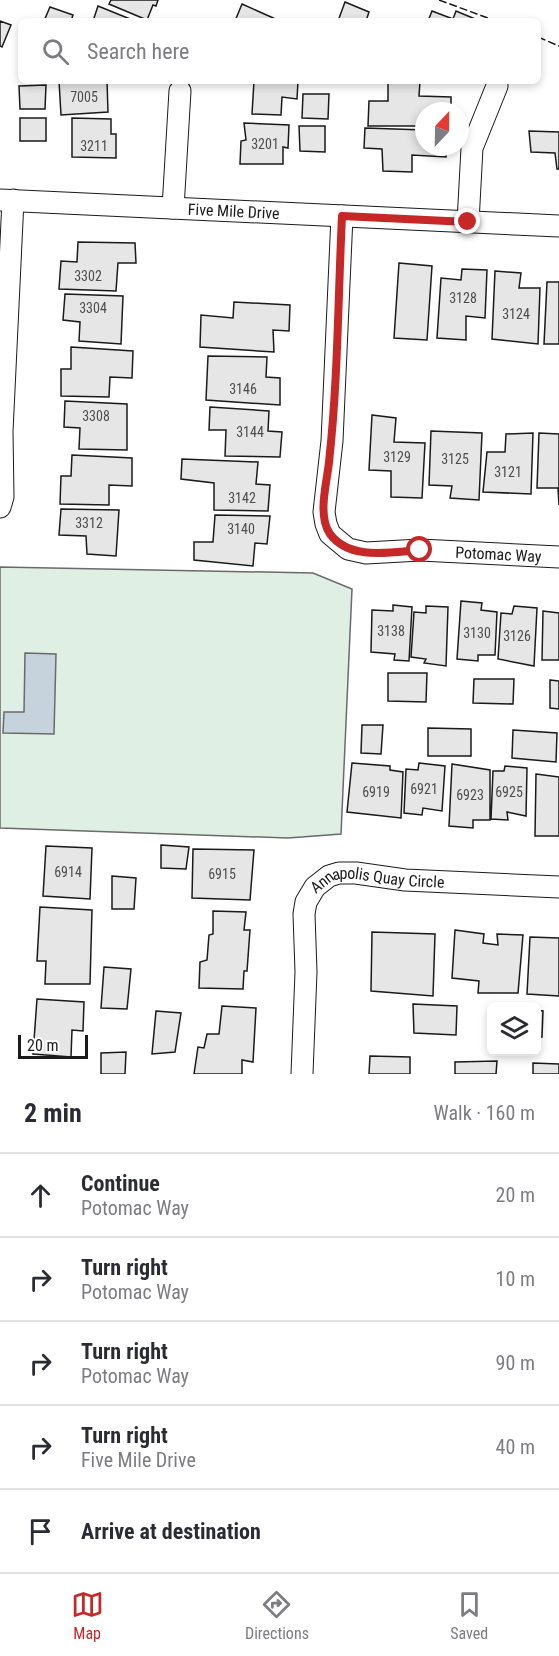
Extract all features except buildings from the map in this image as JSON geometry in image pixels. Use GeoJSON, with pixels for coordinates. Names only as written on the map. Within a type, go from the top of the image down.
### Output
{"type":"FeatureCollection","features":[{"type":"Feature","properties":{"kind":"street"},"geometry":{"type":"LineString","coordinates":[[468,222],[472,148],[497,86]]}},
{"type":"Feature","properties":{"kind":"street"},"geometry":{"type":"LineString","coordinates":[[173,208],[180,91]]}},
{"type":"Feature","properties":{"kind":"street"},"geometry":{"type":"LineString","coordinates":[[0,507],[3,497],[6,200]]}},
{"type":"Feature","properties":{"kind":"street","name":"Five Mile Drive"},"geometry":{"type":"LineString","coordinates":[[6,200],[559,226]]}},
{"type":"Feature","properties":{"kind":"street","name":"Potomac Way"},"geometry":{"type":"LineString","coordinates":[[342,216],[332,441],[324,512],[330,534],[348,549],[366,553],[420,550],[559,557]]}},
{"type":"Feature","properties":{"kind":"street","name":"Annapolis Quay Circle"},"geometry":{"type":"LineString","coordinates":[[302,1074],[306,972],[304,914],[306,902],[315,887],[329,876],[339,873],[356,873],[405,880],[559,887]]}},
{"type":"Feature","properties":{"kind":"green space"},"geometry":{"type":"Polygon","coordinates":[[[0,567],[313,573],[352,589],[341,834],[288,838],[0,828],[0,567]]]}},
{"type":"Feature","properties":{"kind":"shaded area"},"geometry":{"type":"Polygon","coordinates":[[[25,653],[56,654],[54,734],[3,733],[4,712],[24,712],[25,653]]]}},
{"type":"Feature","properties":{"kind":"fence"},"geometry":{"type":"LineString","coordinates":[[439,0],[488,18]]}},
{"type":"Feature","properties":{"kind":"fence"},"geometry":{"type":"LineString","coordinates":[[541,38],[559,46]]}},
{"type":"Feature","properties":{"kind":"route"},"geometry":{"type":"LineString","coordinates":[[420,550],[366,553],[348,549],[330,534],[326,524],[324,512],[332,441],[342,216],[468,222]]}}]}
